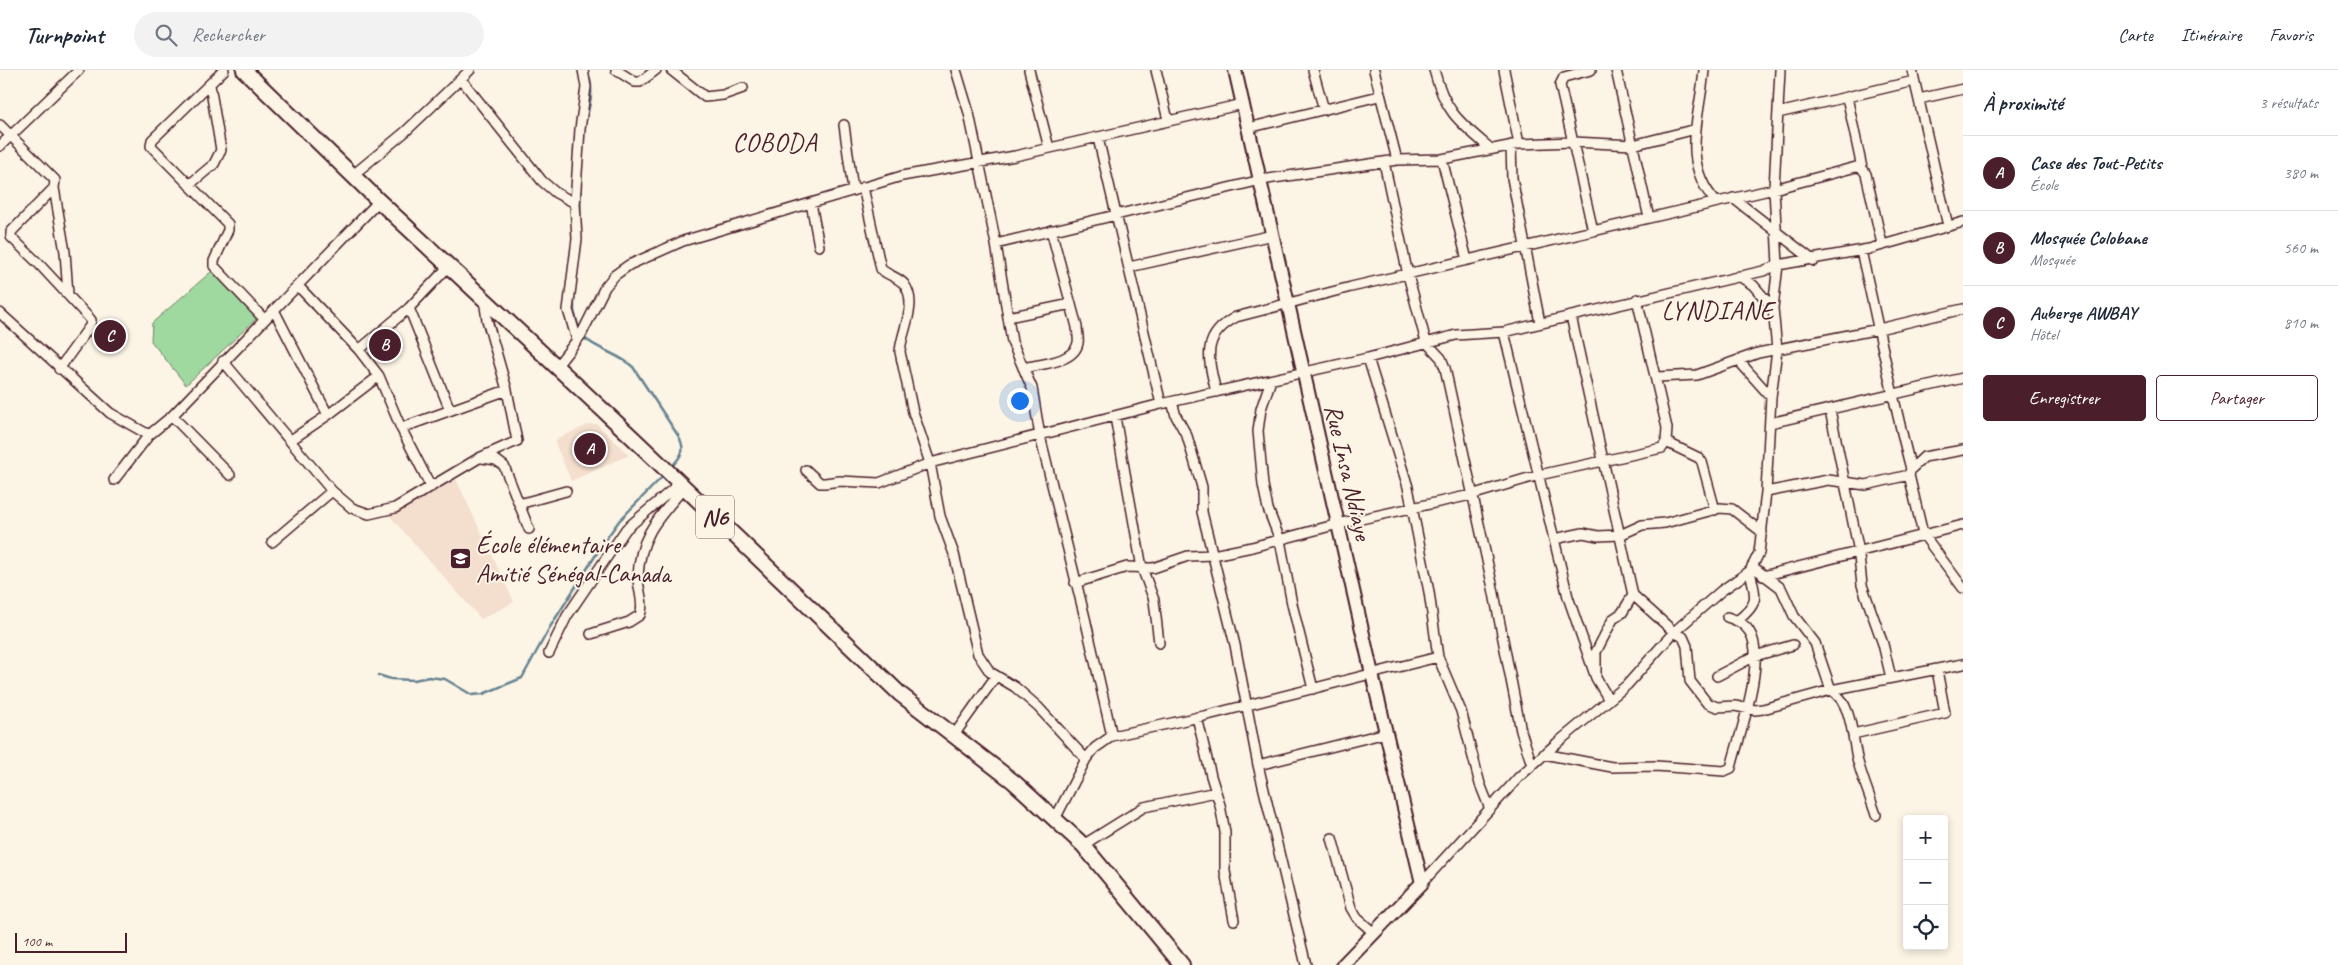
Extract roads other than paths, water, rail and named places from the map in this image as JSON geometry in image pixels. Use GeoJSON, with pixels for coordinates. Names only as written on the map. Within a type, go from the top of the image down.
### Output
{"type":"FeatureCollection","features":[{"type":"Feature","properties":{"kind":"main road","name":"N6"},"geometry":{"type":"LineString","coordinates":[[244,70],[379,201],[682,485],[900,694],[1014,782],[1083,845],[1182,965]]}},
{"type":"Feature","properties":{"kind":"main road","name":"Rue Insa Ndiaye"},"geometry":{"type":"LineString","coordinates":[[1235,70],[1372,674],[1422,883]]}},
{"type":"Feature","properties":{"kind":"main road"},"geometry":{"type":"LineString","coordinates":[[1344,965],[1422,883]]}},
{"type":"Feature","properties":{"kind":"street"},"geometry":{"type":"LineString","coordinates":[[0,146],[79,70]]}},
{"type":"Feature","properties":{"kind":"street"},"geometry":{"type":"LineString","coordinates":[[224,70],[150,143],[152,150],[228,224],[228,230],[214,261],[215,268],[264,319]]}},
{"type":"Feature","properties":{"kind":"street"},"geometry":{"type":"LineString","coordinates":[[352,175],[404,132],[470,70]]}},
{"type":"Feature","properties":{"kind":"street"},"geometry":{"type":"LineString","coordinates":[[577,340],[568,310],[577,232],[575,203],[580,129],[586,87],[583,70]]}},
{"type":"Feature","properties":{"kind":"street"},"geometry":{"type":"LineString","coordinates":[[616,70],[635,82],[640,82],[656,70]]}},
{"type":"Feature","properties":{"kind":"street"},"geometry":{"type":"LineString","coordinates":[[671,70],[705,97],[723,95],[743,88]]}},
{"type":"Feature","properties":{"kind":"street"},"geometry":{"type":"LineString","coordinates":[[956,70],[969,113],[996,244],[1012,342],[1032,388],[1040,436],[1112,736]]}},
{"type":"Feature","properties":{"kind":"street"},"geometry":{"type":"LineString","coordinates":[[1029,70],[1049,148]]}},
{"type":"Feature","properties":{"kind":"street"},"geometry":{"type":"LineString","coordinates":[[1156,70],[1168,120]]}},
{"type":"Feature","properties":{"kind":"street"},"geometry":{"type":"LineString","coordinates":[[1313,70],[1324,110]]}},
{"type":"Feature","properties":{"kind":"street"},"geometry":{"type":"LineString","coordinates":[[1374,70],[1379,96],[1397,160]]}},
{"type":"Feature","properties":{"kind":"street"},"geometry":{"type":"LineString","coordinates":[[1434,70],[1440,92],[1454,116],[1491,148]]}},
{"type":"Feature","properties":{"kind":"street"},"geometry":{"type":"LineString","coordinates":[[1504,70],[1515,144],[1512,178],[1540,323]]}},
{"type":"Feature","properties":{"kind":"street"},"geometry":{"type":"LineString","coordinates":[[1591,70],[1564,77],[1561,80],[1593,231]]}},
{"type":"Feature","properties":{"kind":"street"},"geometry":{"type":"LineString","coordinates":[[1616,70],[1649,218]]}},
{"type":"Feature","properties":{"kind":"street"},"geometry":{"type":"LineString","coordinates":[[1704,70],[1702,100],[1696,129],[1694,152],[1697,169],[1704,189],[1716,202]]}},
{"type":"Feature","properties":{"kind":"street"},"geometry":{"type":"LineString","coordinates":[[1422,883],[1532,764],[1627,685],[1674,632],[1751,568],[1759,553],[1766,492],[1771,396],[1777,350],[1773,308],[1778,265],[1774,189],[1780,70]]}},
{"type":"Feature","properties":{"kind":"street"},"geometry":{"type":"LineString","coordinates":[[1912,70],[1948,226]]}},
{"type":"Feature","properties":{"kind":"street"},"geometry":{"type":"LineString","coordinates":[[461,79],[542,181],[575,203]]}},
{"type":"Feature","properties":{"kind":"street"},"geometry":{"type":"LineString","coordinates":[[1778,113],[1914,81]]}},
{"type":"Feature","properties":{"kind":"street"},"geometry":{"type":"LineString","coordinates":[[189,185],[214,164],[221,150],[210,85]]}},
{"type":"Feature","properties":{"kind":"street"},"geometry":{"type":"LineString","coordinates":[[1919,99],[1963,89]]}},
{"type":"Feature","properties":{"kind":"street"},"geometry":{"type":"LineString","coordinates":[[1248,128],[1379,96]]}},
{"type":"Feature","properties":{"kind":"street"},"geometry":{"type":"LineString","coordinates":[[1847,97],[1862,168],[1866,174],[1882,244]]}},
{"type":"Feature","properties":{"kind":"street"},"geometry":{"type":"LineString","coordinates":[[556,367],[577,340],[605,287],[615,275],[629,264],[683,241],[916,172],[979,163],[1098,138],[1168,120],[1243,104]]}},
{"type":"Feature","properties":{"kind":"street"},"geometry":{"type":"LineString","coordinates":[[0,125],[55,180],[54,188],[65,252],[68,294]]}},
{"type":"Feature","properties":{"kind":"street"},"geometry":{"type":"LineString","coordinates":[[844,125],[854,190]]}},
{"type":"Feature","properties":{"kind":"street"},"geometry":{"type":"LineString","coordinates":[[996,244],[1261,180],[1397,160],[1442,159],[1515,144],[1573,142],[1633,146],[1696,129]]}},
{"type":"Feature","properties":{"kind":"street"},"geometry":{"type":"LineString","coordinates":[[1098,138],[1161,404]]}},
{"type":"Feature","properties":{"kind":"street"},"geometry":{"type":"LineString","coordinates":[[1442,159],[1467,260]]}},
{"type":"Feature","properties":{"kind":"street"},"geometry":{"type":"LineString","coordinates":[[1384,162],[1408,275],[1426,342],[1441,358],[1445,368],[1471,495],[1493,588],[1521,731],[1532,764]]}},
{"type":"Feature","properties":{"kind":"street"},"geometry":{"type":"LineString","coordinates":[[1216,392],[1209,353],[1210,345],[1215,334],[1224,324],[1236,316],[1288,302],[1774,189],[1856,167],[1862,168]]}},
{"type":"Feature","properties":{"kind":"street"},"geometry":{"type":"LineString","coordinates":[[863,187],[881,269],[902,282],[908,290],[910,299],[908,325],[900,352],[913,412],[930,463],[940,516],[954,554],[981,662],[996,676],[1015,687],[1038,707],[1086,759]]}},
{"type":"Feature","properties":{"kind":"street"},"geometry":{"type":"LineString","coordinates":[[54,188],[10,235],[90,317],[91,323],[59,369]]}},
{"type":"Feature","properties":{"kind":"street"},"geometry":{"type":"LineString","coordinates":[[1733,198],[1814,260]]}},
{"type":"Feature","properties":{"kind":"street"},"geometry":{"type":"LineString","coordinates":[[114,480],[150,435],[172,416],[379,201]]}},
{"type":"Feature","properties":{"kind":"street"},"geometry":{"type":"LineString","coordinates":[[810,203],[820,246]]}},
{"type":"Feature","properties":{"kind":"street"},"geometry":{"type":"LineString","coordinates":[[806,470],[820,483],[847,481],[871,484],[930,463],[1161,404],[1368,358],[1456,334],[1504,332],[1778,265],[1860,251],[1963,222]]}},
{"type":"Feature","properties":{"kind":"street"},"geometry":{"type":"LineString","coordinates":[[1023,368],[1067,357],[1078,342],[1077,327],[1051,230]]}},
{"type":"Feature","properties":{"kind":"street"},"geometry":{"type":"LineString","coordinates":[[1129,267],[1273,236]]}},
{"type":"Feature","properties":{"kind":"street"},"geometry":{"type":"LineString","coordinates":[[1860,251],[1880,329],[1891,394],[1923,534],[1960,577],[1963,588]]}},
{"type":"Feature","properties":{"kind":"street"},"geometry":{"type":"LineString","coordinates":[[359,350],[409,308],[449,266]]}},
{"type":"Feature","properties":{"kind":"street"},"geometry":{"type":"LineString","coordinates":[[1739,276],[1753,285],[1773,308]]}},
{"type":"Feature","properties":{"kind":"street"},"geometry":{"type":"LineString","coordinates":[[298,286],[359,350],[378,376],[401,428],[431,486]]}},
{"type":"Feature","properties":{"kind":"street"},"geometry":{"type":"LineString","coordinates":[[223,361],[332,491],[352,508],[369,514],[395,508],[479,458],[517,440],[508,390],[486,320],[484,299]]}},
{"type":"Feature","properties":{"kind":"street"},"geometry":{"type":"LineString","coordinates":[[1075,583],[1127,567],[1153,568],[1188,556],[1213,555],[1280,540],[1338,524],[1471,495],[1539,475],[1657,450],[1666,442],[1667,428],[1657,377],[1637,299]]}},
{"type":"Feature","properties":{"kind":"street"},"geometry":{"type":"LineString","coordinates":[[1008,317],[1070,304]]}},
{"type":"Feature","properties":{"kind":"street"},"geometry":{"type":"LineString","coordinates":[[409,308],[450,410]]}},
{"type":"Feature","properties":{"kind":"street"},"geometry":{"type":"LineString","coordinates":[[1657,377],[1697,375],[1758,353],[1880,329],[1963,309]]}},
{"type":"Feature","properties":{"kind":"street"},"geometry":{"type":"LineString","coordinates":[[274,310],[328,415]]}},
{"type":"Feature","properties":{"kind":"street"},"geometry":{"type":"LineString","coordinates":[[0,313],[59,369],[110,413],[150,435]]}},
{"type":"Feature","properties":{"kind":"street"},"geometry":{"type":"LineString","coordinates":[[1571,316],[1605,460],[1633,595],[1674,632],[1683,636],[1687,646],[1690,681],[1707,703],[1717,708],[1735,706],[1748,709],[1763,709],[1831,690],[1963,664]]}},
{"type":"Feature","properties":{"kind":"street"},"geometry":{"type":"LineString","coordinates":[[1504,332],[1568,597],[1596,678],[1609,700]]}},
{"type":"Feature","properties":{"kind":"street"},"geometry":{"type":"LineString","coordinates":[[1368,358],[1399,454],[1412,508],[1438,657],[1461,711],[1480,784],[1490,808]]}},
{"type":"Feature","properties":{"kind":"street"},"geometry":{"type":"LineString","coordinates":[[1738,360],[1771,396]]}},
{"type":"Feature","properties":{"kind":"street"},"geometry":{"type":"LineString","coordinates":[[291,440],[328,415],[378,376]]}},
{"type":"Feature","properties":{"kind":"street"},"geometry":{"type":"LineString","coordinates":[[1770,423],[1963,378]]}},
{"type":"Feature","properties":{"kind":"street"},"geometry":{"type":"LineString","coordinates":[[1271,380],[1261,409],[1258,432],[1268,510],[1280,540],[1292,604],[1313,689]]}},
{"type":"Feature","properties":{"kind":"street"},"geometry":{"type":"LineString","coordinates":[[401,428],[508,390]]}},
{"type":"Feature","properties":{"kind":"street"},"geometry":{"type":"LineString","coordinates":[[1172,402],[1176,416],[1187,436],[1202,487],[1202,512],[1235,645],[1258,765],[1306,965]]}},
{"type":"Feature","properties":{"kind":"street"},"geometry":{"type":"LineString","coordinates":[[1830,410],[1858,551],[1862,585],[1883,644],[1891,678]]}},
{"type":"Feature","properties":{"kind":"street"},"geometry":{"type":"LineString","coordinates":[[172,416],[230,475]]}},
{"type":"Feature","properties":{"kind":"street"},"geometry":{"type":"LineString","coordinates":[[1115,417],[1142,568],[1154,600],[1159,643]]}},
{"type":"Feature","properties":{"kind":"street"},"geometry":{"type":"LineString","coordinates":[[1666,442],[1699,458],[1702,462],[1715,510]]}},
{"type":"Feature","properties":{"kind":"street"},"geometry":{"type":"LineString","coordinates":[[1766,492],[1828,480],[1866,485],[1910,472],[1924,457],[1963,450]]}},
{"type":"Feature","properties":{"kind":"street"},"geometry":{"type":"LineString","coordinates":[[479,458],[496,460],[504,466],[529,529]]}},
{"type":"Feature","properties":{"kind":"street"},"geometry":{"type":"LineString","coordinates":[[590,634],[628,622],[640,615],[642,605],[638,570],[644,542],[652,526],[682,485]]}},
{"type":"Feature","properties":{"kind":"street"},"geometry":{"type":"LineString","coordinates":[[549,653],[568,616],[626,529],[682,485]]}},
{"type":"Feature","properties":{"kind":"street"},"geometry":{"type":"LineString","coordinates":[[272,542],[332,491]]}},
{"type":"Feature","properties":{"kind":"street"},"geometry":{"type":"LineString","coordinates":[[519,504],[566,491]]}},
{"type":"Feature","properties":{"kind":"street"},"geometry":{"type":"LineString","coordinates":[[1554,539],[1583,533],[1598,536],[1620,535],[1642,526],[1665,523],[1715,510],[1732,509],[1762,532]]}},
{"type":"Feature","properties":{"kind":"street"},"geometry":{"type":"LineString","coordinates":[[1763,576],[1963,525]]}},
{"type":"Feature","properties":{"kind":"street"},"geometry":{"type":"LineString","coordinates":[[1751,568],[1781,588],[1794,616],[1815,643],[1831,690],[1837,694],[1842,702],[1853,734],[1862,777],[1876,815]]}},
{"type":"Feature","properties":{"kind":"street"},"geometry":{"type":"LineString","coordinates":[[1738,620],[1751,610],[1754,604],[1755,597],[1751,568]]}},
{"type":"Feature","properties":{"kind":"street"},"geometry":{"type":"LineString","coordinates":[[1596,678],[1596,659],[1599,644],[1613,618],[1622,613],[1633,595]]}},
{"type":"Feature","properties":{"kind":"street"},"geometry":{"type":"LineString","coordinates":[[1544,754],[1612,767],[1656,766],[1724,771],[1731,768],[1748,709],[1755,656],[1749,631],[1738,620],[1727,617]]}},
{"type":"Feature","properties":{"kind":"street"},"geometry":{"type":"LineString","coordinates":[[1717,676],[1755,656],[1793,645]]}},
{"type":"Feature","properties":{"kind":"street"},"geometry":{"type":"LineString","coordinates":[[1055,819],[1086,759],[1095,748],[1112,736],[1313,689],[1438,657]]}},
{"type":"Feature","properties":{"kind":"street"},"geometry":{"type":"LineString","coordinates":[[1853,734],[1945,713],[1937,670]]}},
{"type":"Feature","properties":{"kind":"street"},"geometry":{"type":"LineString","coordinates":[[954,735],[996,676]]}},
{"type":"Feature","properties":{"kind":"street"},"geometry":{"type":"LineString","coordinates":[[1197,717],[1225,832],[1225,871],[1234,920]]}},
{"type":"Feature","properties":{"kind":"street"},"geometry":{"type":"LineString","coordinates":[[1258,765],[1386,733]]}},
{"type":"Feature","properties":{"kind":"street"},"geometry":{"type":"LineString","coordinates":[[1083,845],[1144,807],[1216,792]]}},
{"type":"Feature","properties":{"kind":"street"},"geometry":{"type":"LineString","coordinates":[[1332,838],[1351,908],[1357,918],[1374,933]]}},
{"type":"Feature","properties":{"kind":"waterway"},"geometry":{"type":"LineString","coordinates":[[585,124],[591,91],[587,70]]}},
{"type":"Feature","properties":{"kind":"waterway"},"geometry":{"type":"LineString","coordinates":[[580,224],[581,174]]}},
{"type":"Feature","properties":{"kind":"waterway"},"geometry":{"type":"LineString","coordinates":[[574,296],[574,311],[580,332]]}},
{"type":"Feature","properties":{"kind":"waterway"},"geometry":{"type":"LineString","coordinates":[[583,337],[633,367],[681,441],[682,451],[674,464]]}},
{"type":"Feature","properties":{"kind":"waterway"},"geometry":{"type":"LineString","coordinates":[[378,675],[391,679],[414,680],[429,677],[445,679],[472,695],[483,694],[522,678],[550,627],[606,539],[619,521],[664,475]]}},
{"type":"Feature","properties":{"kind":"place","name":"Auberge AWBAY"},"geometry":{"type":"Point","coordinates":[110,336]}},
{"type":"Feature","properties":{"kind":"place","name":"Mosquée Colobane"},"geometry":{"type":"Point","coordinates":[385,345]}},
{"type":"Feature","properties":{"kind":"place","name":"Case des Tout-Petits"},"geometry":{"type":"Point","coordinates":[590,449]}},
{"type":"Feature","properties":{"kind":"place","name":"École élémentaire Amitié Sénégal-Canada"},"geometry":{"type":"Point","coordinates":[460,558]}},
{"type":"Feature","properties":{"kind":"district","name":"COBODA"},"geometry":{"type":"Point","coordinates":[775,142]}},
{"type":"Feature","properties":{"kind":"district","name":"LYNDIANE"},"geometry":{"type":"Point","coordinates":[1718,310]}}]}
